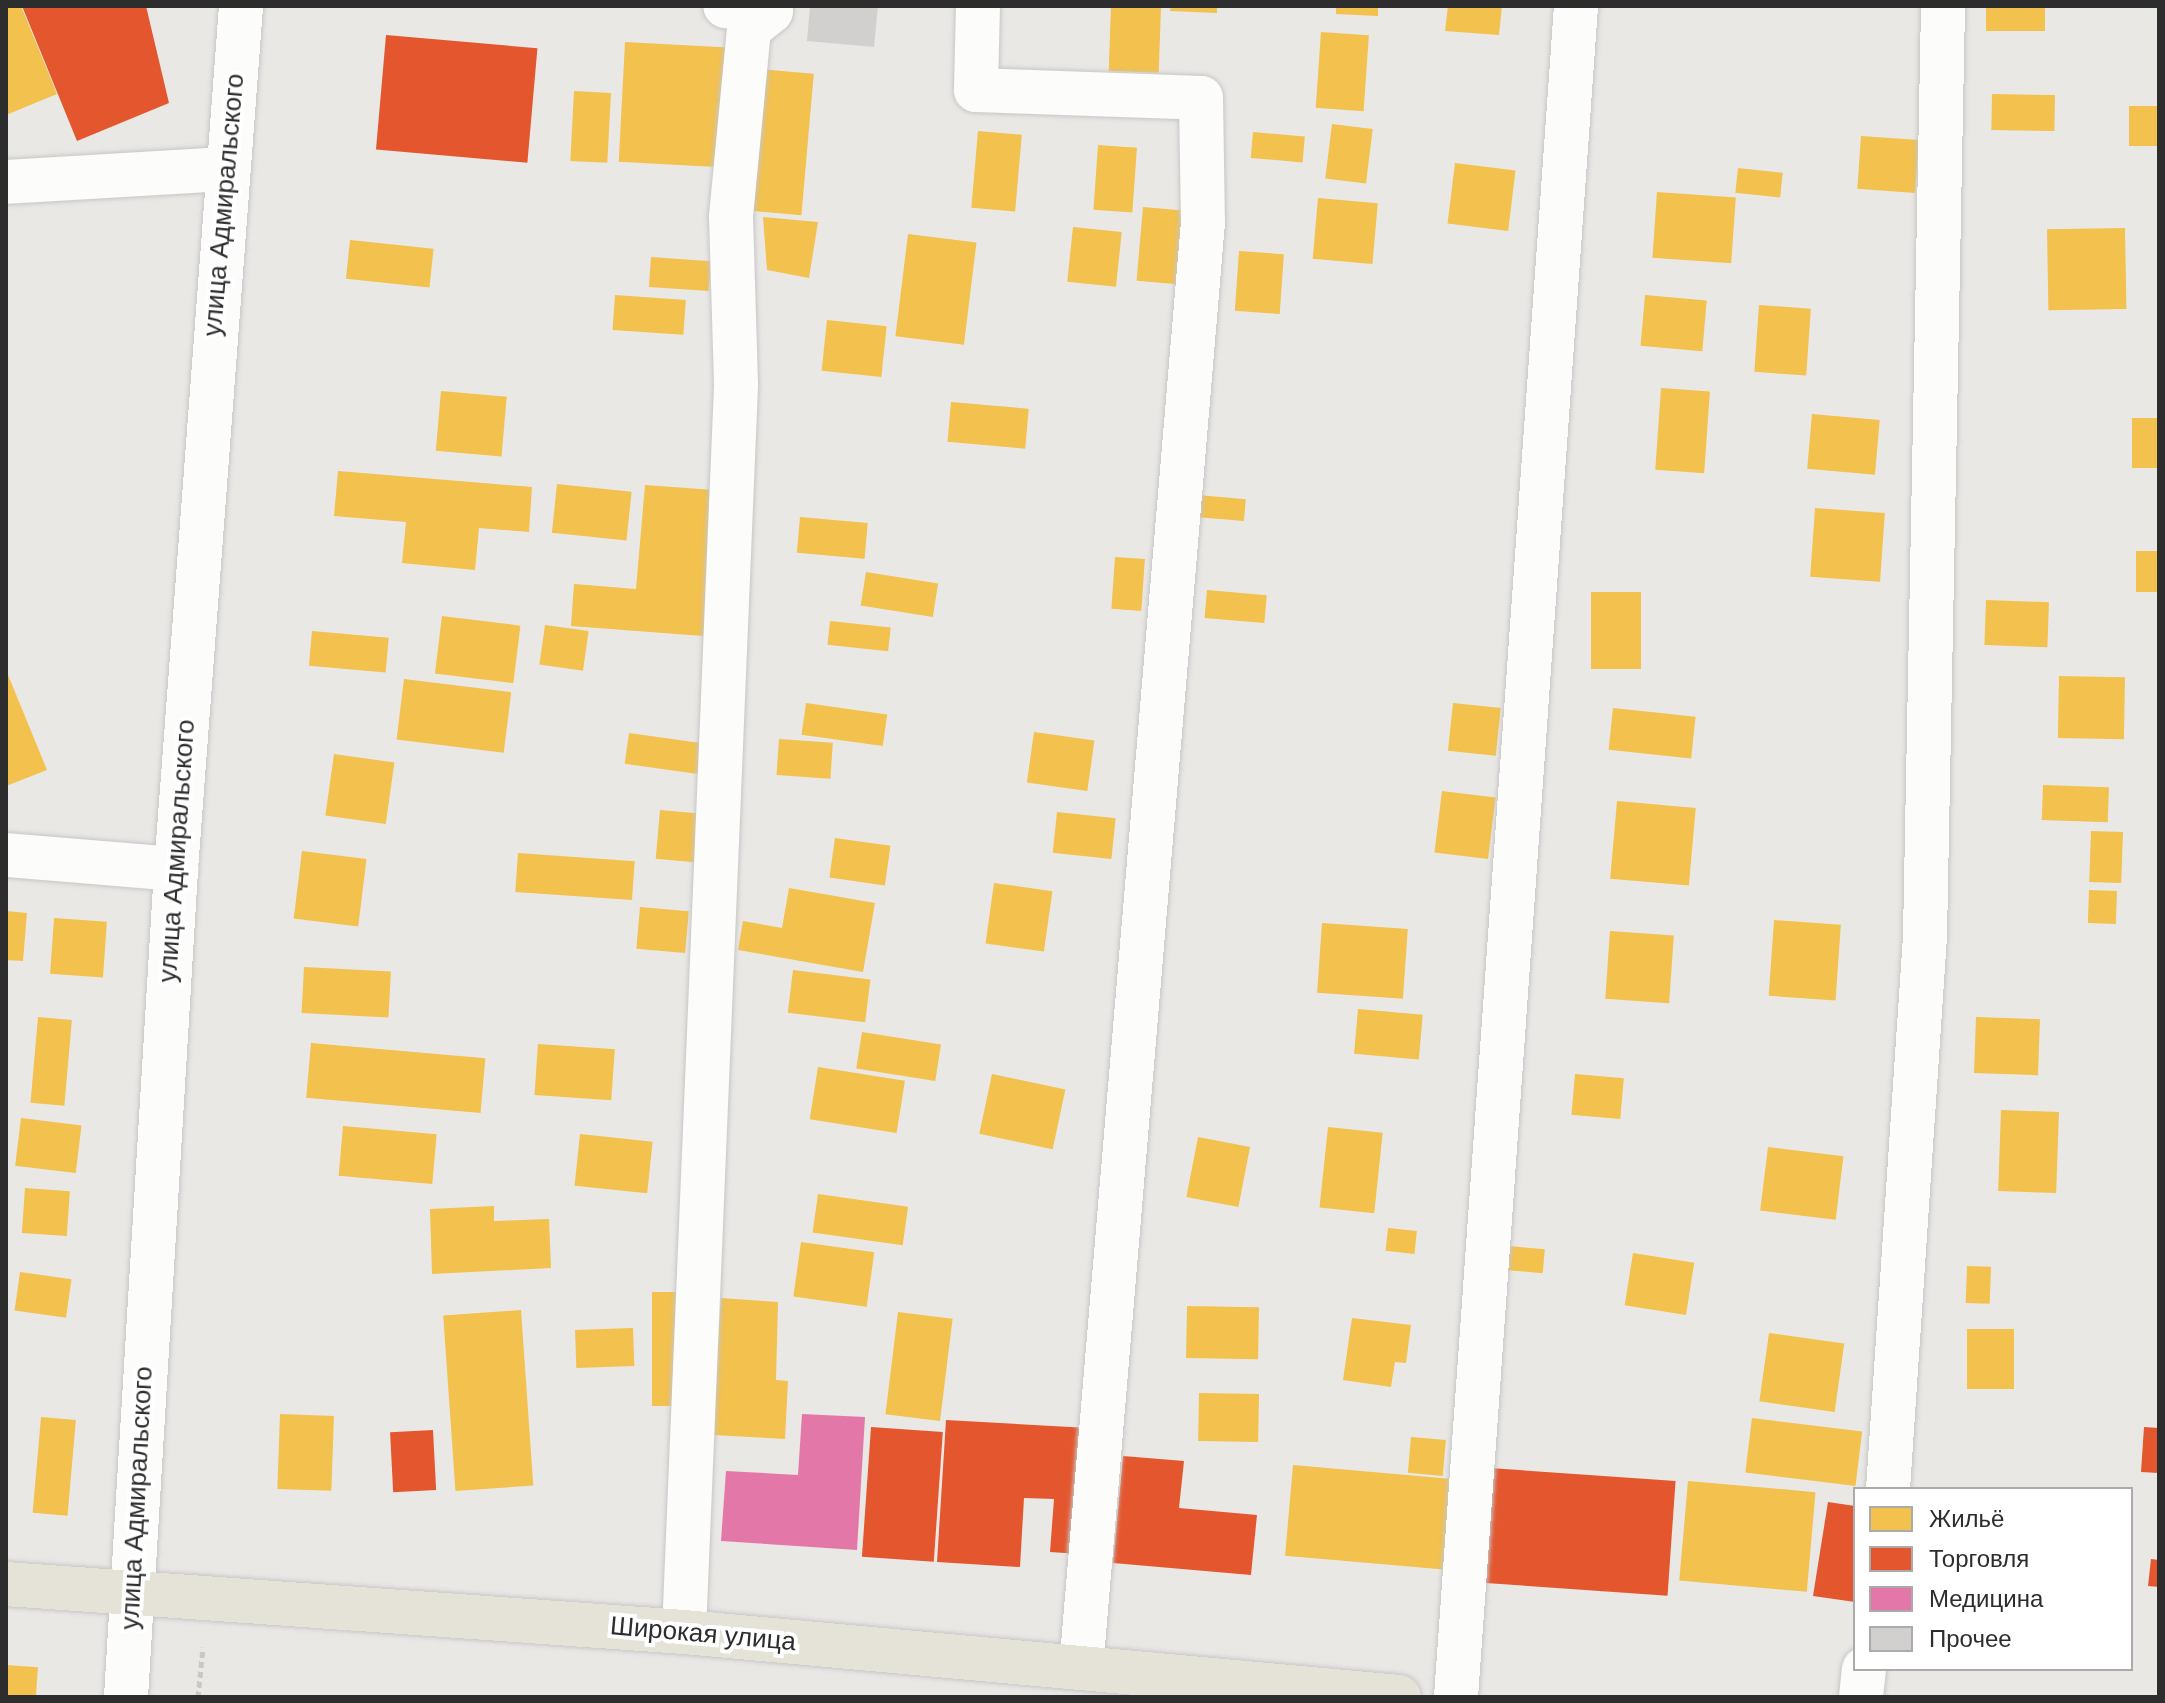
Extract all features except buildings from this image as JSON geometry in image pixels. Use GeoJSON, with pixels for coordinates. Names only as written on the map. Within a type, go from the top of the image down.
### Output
{"type":"FeatureCollection","features":[{"type":"Feature","properties":{"kind":"main road","name":"Широкая улица"},"geometry":{"type":"LineString","coordinates":[[6,1584],[684,1632],[1399,1697]]}},
{"type":"Feature","properties":{"kind":"street","name":"улица Адмиральского"},"geometry":{"type":"LineString","coordinates":[[126,1697],[176,869],[225,169],[241,6]]}},
{"type":"Feature","properties":{"kind":"street"},"geometry":{"type":"LineString","coordinates":[[725,6],[771,8]]}},
{"type":"Feature","properties":{"kind":"street"},"geometry":{"type":"LineString","coordinates":[[978,6],[976,90],[1201,98],[1202,238],[1081,1668]]}},
{"type":"Feature","properties":{"kind":"street"},"geometry":{"type":"LineString","coordinates":[[1456,1697],[1576,6]]}},
{"type":"Feature","properties":{"kind":"street"},"geometry":{"type":"LineString","coordinates":[[1888,1487],[1925,936],[1943,6]]}},
{"type":"Feature","properties":{"kind":"street"},"geometry":{"type":"LineString","coordinates":[[684,1632],[736,384],[731,216],[749,29],[771,8]]}},
{"type":"Feature","properties":{"kind":"street"},"geometry":{"type":"LineString","coordinates":[[6,182],[225,169]]}},
{"type":"Feature","properties":{"kind":"street"},"geometry":{"type":"LineString","coordinates":[[6,855],[176,869]]}},
{"type":"Feature","properties":{"kind":"street"},"geometry":{"type":"LineString","coordinates":[[1861,1697],[1864,1671]]}},
{"type":"Feature","properties":{"kind":"path"},"geometry":{"type":"LineString","coordinates":[[198,1697],[203,1647]]}}]}
